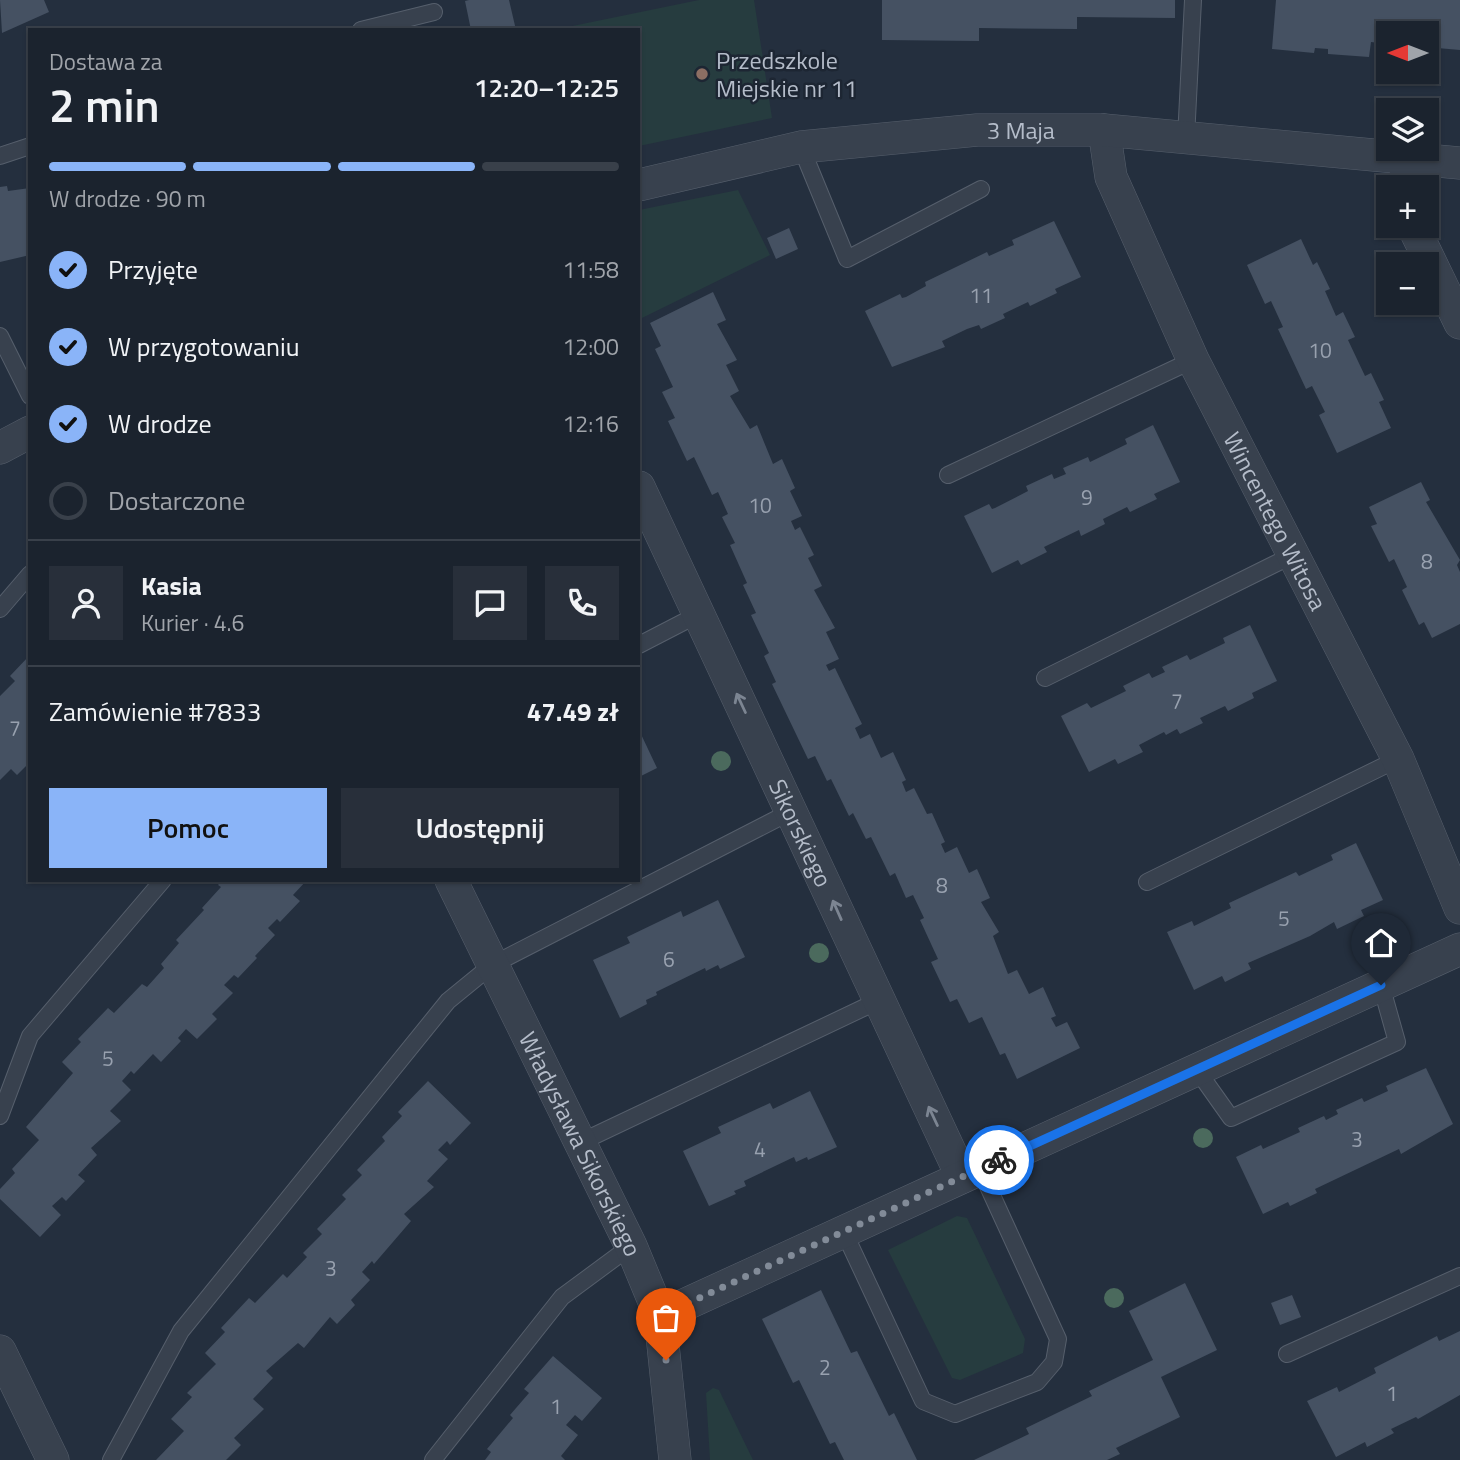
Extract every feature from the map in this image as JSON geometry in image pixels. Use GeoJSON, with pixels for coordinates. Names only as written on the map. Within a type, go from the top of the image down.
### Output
{"type":"FeatureCollection","features":[{"type":"Feature","properties":{"kind":"street","name":"3 Maja"},"geometry":{"type":"LineString","coordinates":[[640,184],[801,147],[977,130],[1104,130],[1186,138],[1406,172],[1460,163]]}},
{"type":"Feature","properties":{"kind":"street","name":"Wincentego Witosa"},"geometry":{"type":"LineString","coordinates":[[1104,130],[1111,177],[1193,360],[1398,759],[1460,908]]}},
{"type":"Feature","properties":{"kind":"street"},"geometry":{"type":"LineString","coordinates":[[1419,238],[1460,323]]}},
{"type":"Feature","properties":{"kind":"street"},"geometry":{"type":"LineString","coordinates":[[0,447],[28,433]]}},
{"type":"Feature","properties":{"kind":"street","name":"Sikorskiego"},"geometry":{"type":"LineString","coordinates":[[640,489],[792,811],[878,1001],[971,1173]]}},
{"type":"Feature","properties":{"kind":"street","name":"Władysława Sikorskiego"},"geometry":{"type":"LineString","coordinates":[[452,882],[631,1246],[660,1316],[675,1460]]}},
{"type":"Feature","properties":{"kind":"street"},"geometry":{"type":"LineString","coordinates":[[660,1316],[1460,949]]}},
{"type":"Feature","properties":{"kind":"street"},"geometry":{"type":"LineString","coordinates":[[0,1351],[53,1460]]}},
{"type":"Feature","properties":{"kind":"lane"},"geometry":{"type":"LineString","coordinates":[[1186,138],[1193,0]]}},
{"type":"Feature","properties":{"kind":"lane"},"geometry":{"type":"LineString","coordinates":[[368,28],[434,12]]}},
{"type":"Feature","properties":{"kind":"lane"},"geometry":{"type":"LineString","coordinates":[[0,156],[28,147]]}},
{"type":"Feature","properties":{"kind":"lane"},"geometry":{"type":"LineString","coordinates":[[801,147],[847,259],[981,189]]}},
{"type":"Feature","properties":{"kind":"lane"},"geometry":{"type":"LineString","coordinates":[[0,337],[28,392]]}},
{"type":"Feature","properties":{"kind":"lane"},"geometry":{"type":"LineString","coordinates":[[948,475],[1193,360]]}},
{"type":"Feature","properties":{"kind":"lane"},"geometry":{"type":"LineString","coordinates":[[1045,678],[1293,555]]}},
{"type":"Feature","properties":{"kind":"lane"},"geometry":{"type":"LineString","coordinates":[[0,609],[28,576]]}},
{"type":"Feature","properties":{"kind":"lane"},"geometry":{"type":"LineString","coordinates":[[640,644],[699,614]]}},
{"type":"Feature","properties":{"kind":"lane"},"geometry":{"type":"LineString","coordinates":[[1147,882],[1398,759]]}},
{"type":"Feature","properties":{"kind":"lane"},"geometry":{"type":"LineString","coordinates":[[111,1460],[181,1331],[448,1001],[492,965],[792,811]]}},
{"type":"Feature","properties":{"kind":"lane"},"geometry":{"type":"LineString","coordinates":[[0,1116],[30,1036],[161,882]]}},
{"type":"Feature","properties":{"kind":"lane"},"geometry":{"type":"LineString","coordinates":[[1197,1070],[1231,1118],[1397,1042],[1381,985]]}},
{"type":"Feature","properties":{"kind":"lane"},"geometry":{"type":"LineString","coordinates":[[581,1142],[878,1001]]}},
{"type":"Feature","properties":{"kind":"lane"},"geometry":{"type":"LineString","coordinates":[[844,1232],[923,1401],[955,1414],[1037,1382],[1055,1362],[1058,1339],[971,1173]]}},
{"type":"Feature","properties":{"kind":"lane"},"geometry":{"type":"LineString","coordinates":[[433,1460],[562,1297],[631,1246]]}},
{"type":"Feature","properties":{"kind":"lane"},"geometry":{"type":"LineString","coordinates":[[1287,1354],[1460,1276]]}},
{"type":"Feature","properties":{"kind":"green space","name":"Przedszkole Miejskie nr 11"},"geometry":{"type":"Polygon","coordinates":[[[699,0],[754,0],[772,118],[640,146],[640,28],[563,28],[699,0]]]}},
{"type":"Feature","properties":{"kind":"green space"},"geometry":{"type":"Polygon","coordinates":[[[738,190],[770,255],[642,318],[640,210],[738,190]]]}},
{"type":"Feature","properties":{"kind":"green space"},"geometry":{"type":"Polygon","coordinates":[[[957,1216],[967,1218],[1025,1339],[1023,1353],[960,1380],[952,1378],[888,1250],[957,1216]]]}},
{"type":"Feature","properties":{"kind":"green space"},"geometry":{"type":"Polygon","coordinates":[[[713,1388],[719,1390],[753,1460],[710,1460],[706,1393],[713,1388]]]}},
{"type":"Feature","properties":{"kind":"building"},"geometry":{"type":"Polygon","coordinates":[[[0,0],[44,0],[49,12],[2,33],[0,0]]]}},
{"type":"Feature","properties":{"kind":"building"},"geometry":{"type":"Polygon","coordinates":[[[509,0],[516,28],[471,28],[465,1],[509,0]]]}},
{"type":"Feature","properties":{"kind":"building"},"geometry":{"type":"Polygon","coordinates":[[[882,0],[1175,0],[1175,18],[1077,17],[1077,29],[979,28],[979,41],[882,40],[882,0]]]}},
{"type":"Feature","properties":{"kind":"building"},"geometry":{"type":"Polygon","coordinates":[[[1276,0],[1460,0],[1460,50],[1439,48],[1439,21],[1376,21],[1376,43],[1371,42],[1369,57],[1328,54],[1328,49],[1315,48],[1314,53],[1272,49],[1276,0]]]}},
{"type":"Feature","properties":{"kind":"building"},"geometry":{"type":"Polygon","coordinates":[[[7,186],[8,191],[28,188],[28,255],[0,262],[0,187],[7,186]]]}},
{"type":"Feature","properties":{"kind":"building"},"geometry":{"type":"Polygon","coordinates":[[[1054,221],[1081,277],[1055,289],[1057,293],[1030,306],[1028,302],[1003,314],[1005,318],[981,329],[979,325],[967,329],[942,341],[945,347],[892,367],[865,311],[900,294],[902,298],[906,297],[926,286],[925,282],[987,252],[989,256],[1014,245],[1012,240],[1054,221]]]}},
{"type":"Feature","properties":{"kind":"building"},"geometry":{"type":"Polygon","coordinates":[[[789,228],[798,249],[776,259],[767,238],[789,228]]]}},
{"type":"Feature","properties":{"kind":"building"},"geometry":{"type":"Polygon","coordinates":[[[1301,239],[1313,265],[1317,262],[1330,289],[1325,291],[1336,316],[1343,312],[1355,337],[1348,340],[1365,376],[1371,373],[1384,400],[1379,402],[1391,428],[1337,453],[1319,415],[1325,412],[1312,386],[1306,389],[1278,329],[1283,327],[1271,301],[1265,304],[1247,265],[1301,239]]]}},
{"type":"Feature","properties":{"kind":"building"},"geometry":{"type":"Polygon","coordinates":[[[713,292],[726,320],[717,324],[737,360],[726,365],[739,391],[730,396],[750,429],[757,425],[773,464],[782,459],[795,488],[790,491],[802,516],[791,521],[795,530],[800,527],[814,555],[808,558],[822,586],[814,590],[835,628],[826,632],[839,659],[826,665],[829,671],[835,668],[862,724],[855,728],[860,739],[870,734],[881,758],[893,752],[906,780],[902,782],[906,792],[914,788],[927,814],[932,813],[945,842],[941,844],[945,853],[957,847],[969,873],[977,869],[990,898],[981,902],[999,932],[993,936],[1008,974],[1017,970],[1029,994],[1043,987],[1056,1016],[1051,1018],[1056,1027],[1067,1022],[1080,1048],[1017,1079],[1005,1053],[1000,1055],[982,1017],[969,1023],[957,999],[950,1002],[931,962],[938,959],[920,920],[924,918],[913,895],[906,898],[895,873],[890,876],[871,837],[866,839],[853,813],[849,816],[831,779],[827,781],[815,756],[808,759],[772,684],[776,682],[764,656],[769,653],[751,615],[756,613],[743,585],[747,583],[730,545],[735,543],[722,517],[728,514],[718,492],[712,495],[694,457],[687,461],[668,421],[675,418],[662,392],[673,387],[655,349],[661,346],[650,323],[713,292]]]}},
{"type":"Feature","properties":{"kind":"building"},"geometry":{"type":"Polygon","coordinates":[[[1153,425],[1180,482],[1154,494],[1157,499],[1130,512],[1127,507],[1103,519],[1105,524],[1081,536],[1079,530],[1044,547],[1047,552],[1021,565],[1018,560],[992,573],[964,516],[989,504],[992,509],[995,508],[1028,491],[1026,486],[1052,474],[1054,479],[1066,474],[1063,468],[1088,457],[1090,462],[1127,444],[1125,439],[1153,425]]]}},
{"type":"Feature","properties":{"kind":"building"},"geometry":{"type":"Polygon","coordinates":[[[1421,482],[1430,500],[1426,502],[1460,560],[1457,565],[1460,572],[1460,624],[1432,638],[1424,622],[1419,625],[1402,590],[1407,587],[1394,559],[1389,562],[1371,526],[1377,524],[1369,507],[1421,482]]]}},
{"type":"Feature","properties":{"kind":"building"},"geometry":{"type":"Polygon","coordinates":[[[1250,625],[1277,681],[1252,693],[1254,698],[1228,711],[1225,706],[1200,718],[1203,723],[1180,734],[1177,729],[1166,735],[1164,732],[1139,745],[1143,752],[1118,764],[1115,759],[1089,772],[1061,716],[1087,703],[1091,708],[1126,691],[1123,686],[1149,673],[1152,678],[1165,672],[1162,667],[1187,655],[1190,660],[1225,643],[1223,638],[1250,625]]]}},
{"type":"Feature","properties":{"kind":"building"},"geometry":{"type":"Polygon","coordinates":[[[28,657],[28,764],[17,775],[11,769],[0,780],[0,696],[15,681],[10,676],[28,657]]]}},
{"type":"Feature","properties":{"kind":"building"},"geometry":{"type":"Polygon","coordinates":[[[640,732],[657,768],[640,776],[640,732]]]}},
{"type":"Feature","properties":{"kind":"building"},"geometry":{"type":"Polygon","coordinates":[[[1356,843],[1383,900],[1361,910],[1364,916],[1337,929],[1334,922],[1310,936],[1248,963],[1251,969],[1225,982],[1222,976],[1194,990],[1167,932],[1192,921],[1194,926],[1231,908],[1229,903],[1296,872],[1299,876],[1333,860],[1331,855],[1356,843]]]}},
{"type":"Feature","properties":{"kind":"building"},"geometry":{"type":"Polygon","coordinates":[[[220,882],[305,882],[293,895],[300,901],[280,922],[277,919],[268,928],[275,935],[255,956],[257,958],[238,978],[234,975],[224,985],[233,993],[212,1014],[217,1019],[197,1039],[186,1029],[178,1038],[181,1041],[161,1062],[153,1054],[134,1074],[131,1071],[122,1081],[131,1090],[110,1111],[121,1121],[91,1148],[97,1155],[78,1175],[85,1181],[66,1201],[62,1197],[52,1206],[61,1215],[40,1237],[0,1199],[0,1189],[15,1173],[12,1169],[39,1140],[26,1127],[73,1073],[62,1062],[81,1042],[78,1039],[108,1008],[114,1013],[142,984],[147,987],[164,968],[161,964],[179,943],[176,940],[221,887],[218,885],[220,882]]]}},
{"type":"Feature","properties":{"kind":"building"},"geometry":{"type":"Polygon","coordinates":[[[718,900],[745,957],[720,969],[718,965],[706,971],[705,968],[656,992],[657,995],[646,1000],[647,1004],[620,1018],[593,960],[630,943],[627,937],[681,911],[683,917],[718,900]]]}},
{"type":"Feature","properties":{"kind":"building"},"geometry":{"type":"Polygon","coordinates":[[[1426,1068],[1453,1124],[1401,1154],[1399,1149],[1315,1189],[1317,1193],[1290,1206],[1288,1202],[1263,1214],[1236,1157],[1261,1145],[1263,1149],[1300,1132],[1298,1128],[1324,1116],[1326,1120],[1338,1114],[1336,1110],[1362,1098],[1364,1102],[1388,1091],[1386,1086],[1426,1068]]]}},
{"type":"Feature","properties":{"kind":"building"},"geometry":{"type":"Polygon","coordinates":[[[428,1081],[471,1123],[450,1145],[447,1141],[438,1150],[448,1159],[427,1181],[434,1187],[404,1214],[411,1221],[374,1264],[372,1261],[362,1272],[370,1280],[351,1300],[355,1305],[337,1324],[330,1317],[304,1348],[298,1343],[266,1371],[273,1378],[253,1399],[264,1409],[234,1438],[241,1445],[226,1460],[156,1460],[184,1431],[171,1419],[192,1397],[187,1393],[216,1364],[205,1353],[225,1332],[221,1328],[249,1298],[255,1303],[283,1274],[287,1278],[307,1257],[303,1253],[322,1234],[317,1229],[346,1199],[342,1195],[362,1175],[357,1170],[385,1141],[382,1137],[402,1116],[398,1112],[428,1081]]]}},
{"type":"Feature","properties":{"kind":"building"},"geometry":{"type":"Polygon","coordinates":[[[810,1091],[837,1147],[808,1160],[807,1157],[796,1162],[794,1157],[744,1181],[746,1186],[734,1191],[736,1194],[709,1206],[683,1151],[721,1133],[718,1127],[770,1103],[773,1109],[810,1091]]]}},
{"type":"Feature","properties":{"kind":"building"},"geometry":{"type":"Polygon","coordinates":[[[1185,1283],[1217,1350],[1161,1377],[1180,1417],[1116,1448],[1120,1454],[1107,1460],[974,1460],[1029,1434],[1026,1428],[1092,1396],[1089,1391],[1153,1360],[1129,1311],[1185,1283]]]}},
{"type":"Feature","properties":{"kind":"building"},"geometry":{"type":"Polygon","coordinates":[[[821,1290],[851,1353],[857,1351],[889,1416],[894,1413],[917,1460],[844,1460],[835,1442],[830,1444],[799,1380],[793,1383],[762,1319],[821,1290]]]}},
{"type":"Feature","properties":{"kind":"building"},"geometry":{"type":"Polygon","coordinates":[[[1292,1295],[1301,1317],[1280,1325],[1271,1303],[1292,1295]]]}},
{"type":"Feature","properties":{"kind":"building"},"geometry":{"type":"Polygon","coordinates":[[[1460,1331],[1460,1395],[1418,1419],[1416,1417],[1391,1429],[1394,1433],[1367,1447],[1365,1442],[1336,1457],[1307,1401],[1337,1387],[1339,1392],[1376,1373],[1374,1368],[1437,1336],[1439,1341],[1460,1331]]]}},
{"type":"Feature","properties":{"kind":"building"},"geometry":{"type":"Polygon","coordinates":[[[553,1356],[602,1398],[582,1421],[575,1415],[566,1425],[578,1435],[561,1456],[565,1460],[485,1460],[491,1452],[487,1449],[513,1418],[510,1415],[529,1393],[524,1389],[553,1356]]]}},
{"type":"Feature","properties":{"kind":"way so far"},"geometry":{"type":"LineString","coordinates":[[666,1360],[660,1316],[999,1160]]}},
{"type":"Feature","properties":{"kind":"place","name":"Przedszkole Miejskie nr 11"},"geometry":{"type":"Point","coordinates":[702,74]}},
{"type":"Feature","properties":{"kind":"route"},"geometry":{"type":"LineString","coordinates":[[999,1160],[1381,985]]}}]}
